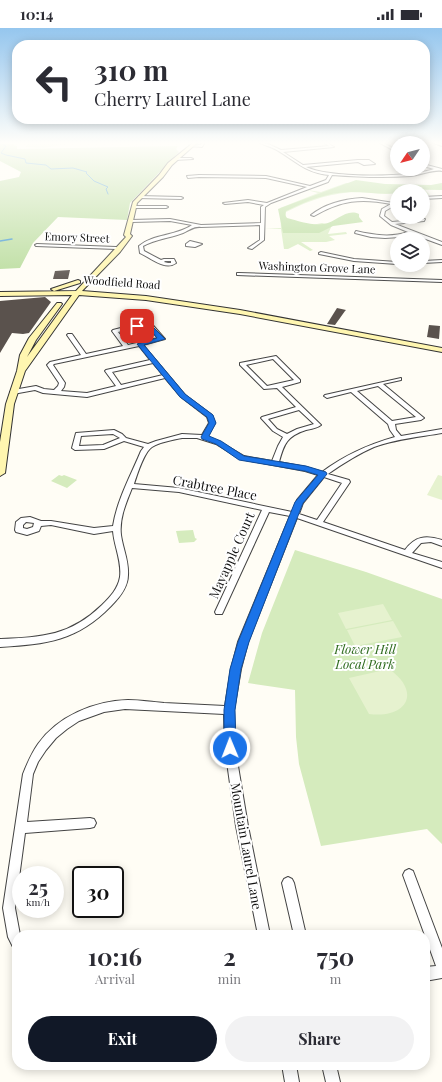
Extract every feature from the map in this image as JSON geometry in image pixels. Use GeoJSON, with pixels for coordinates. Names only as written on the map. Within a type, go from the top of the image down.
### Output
{"type":"FeatureCollection","features":[{"type":"Feature","properties":{"kind":"main road"},"geometry":{"type":"LineString","coordinates":[[0,473],[13,392],[24,355],[29,345],[60,303],[119,251],[129,236],[133,207],[145,191]]}},
{"type":"Feature","properties":{"kind":"main road"},"geometry":{"type":"LineString","coordinates":[[20,371],[34,354],[73,293],[78,282],[116,248],[125,235],[128,235]]}},
{"type":"Feature","properties":{"kind":"main road"},"geometry":{"type":"LineString","coordinates":[[89,279],[95,289],[107,290]]}},
{"type":"Feature","properties":{"kind":"main road"},"geometry":{"type":"LineString","coordinates":[[52,289],[78,282]]}},
{"type":"Feature","properties":{"kind":"main road","name":"Woodfield Road"},"geometry":{"type":"LineString","coordinates":[[0,290],[52,289],[73,293],[95,289],[240,312],[442,350]]}},
{"type":"Feature","properties":{"kind":"main road","name":"Woodfield Road"},"geometry":{"type":"LineString","coordinates":[[0,294],[73,293],[107,290],[173,298],[228,308],[240,312]]}},
{"type":"Feature","properties":{"kind":"main road"},"geometry":{"type":"LineString","coordinates":[[42,293],[57,296],[60,303]]}},
{"type":"Feature","properties":{"kind":"street"},"geometry":{"type":"LineString","coordinates":[[250,248],[262,240],[263,207],[300,191]]}},
{"type":"Feature","properties":{"kind":"street"},"geometry":{"type":"LineString","coordinates":[[139,197],[181,198]]}},
{"type":"Feature","properties":{"kind":"street"},"geometry":{"type":"LineString","coordinates":[[430,198],[442,197]]}},
{"type":"Feature","properties":{"kind":"street"},"geometry":{"type":"LineString","coordinates":[[312,215],[330,204],[349,200],[371,199],[390,202]]}},
{"type":"Feature","properties":{"kind":"street"},"geometry":{"type":"LineString","coordinates":[[226,203],[248,201],[268,204]]}},
{"type":"Feature","properties":{"kind":"street"},"geometry":{"type":"LineString","coordinates":[[390,206],[385,208],[382,213],[384,218],[390,223]]}},
{"type":"Feature","properties":{"kind":"street"},"geometry":{"type":"LineString","coordinates":[[133,207],[166,207]]}},
{"type":"Feature","properties":{"kind":"street"},"geometry":{"type":"LineString","coordinates":[[132,221],[170,220],[195,225],[262,224]]}},
{"type":"Feature","properties":{"kind":"street"},"geometry":{"type":"LineString","coordinates":[[393,224],[414,232]]}},
{"type":"Feature","properties":{"kind":"street"},"geometry":{"type":"LineString","coordinates":[[162,262],[142,252],[142,246],[147,242],[179,238],[195,225]]}},
{"type":"Feature","properties":{"kind":"street"},"geometry":{"type":"LineString","coordinates":[[356,232],[375,237],[390,237]]}},
{"type":"Feature","properties":{"kind":"street"},"geometry":{"type":"LineString","coordinates":[[179,238],[189,243]]}},
{"type":"Feature","properties":{"kind":"street","name":"Emory Street"},"geometry":{"type":"LineString","coordinates":[[42,239],[37,245],[116,248]]}},
{"type":"Feature","properties":{"kind":"street"},"geometry":{"type":"LineString","coordinates":[[430,239],[442,244]]}},
{"type":"Feature","properties":{"kind":"street"},"geometry":{"type":"LineString","coordinates":[[321,253],[354,260],[390,263]]}},
{"type":"Feature","properties":{"kind":"street"},"geometry":{"type":"LineString","coordinates":[[430,262],[442,261]]}},
{"type":"Feature","properties":{"kind":"street","name":"Washington Grove Lane"},"geometry":{"type":"LineString","coordinates":[[239,274],[442,281]]}},
{"type":"Feature","properties":{"kind":"street"},"geometry":{"type":"LineString","coordinates":[[56,392],[61,387],[62,383],[50,364],[162,339],[148,323],[115,330],[127,346]]}},
{"type":"Feature","properties":{"kind":"street"},"geometry":{"type":"LineString","coordinates":[[70,335],[85,356]]}},
{"type":"Feature","properties":{"kind":"street"},"geometry":{"type":"LineString","coordinates":[[140,344],[182,396],[210,416],[212,423],[204,437]]}},
{"type":"Feature","properties":{"kind":"street"},"geometry":{"type":"LineString","coordinates":[[274,357],[298,380],[278,386],[266,388],[242,364],[274,357]]}},
{"type":"Feature","properties":{"kind":"street"},"geometry":{"type":"LineString","coordinates":[[120,388],[108,371],[154,361]]}},
{"type":"Feature","properties":{"kind":"street"},"geometry":{"type":"LineString","coordinates":[[13,392],[34,394],[43,391],[87,395],[167,376]]}},
{"type":"Feature","properties":{"kind":"street"},"geometry":{"type":"LineString","coordinates":[[328,396],[399,379]]}},
{"type":"Feature","properties":{"kind":"street"},"geometry":{"type":"LineString","coordinates":[[379,384],[421,418],[391,423]]}},
{"type":"Feature","properties":{"kind":"street"},"geometry":{"type":"LineString","coordinates":[[275,464],[279,447],[286,436],[318,425],[278,386]]}},
{"type":"Feature","properties":{"kind":"street"},"geometry":{"type":"LineString","coordinates":[[352,390],[391,423],[393,430],[399,438]]}},
{"type":"Feature","properties":{"kind":"street"},"geometry":{"type":"LineString","coordinates":[[286,436],[275,430],[264,418],[301,408]]}},
{"type":"Feature","properties":{"kind":"street","name":"Mountain Laurel Lane"},"geometry":{"type":"LineString","coordinates":[[263,930],[242,826],[230,748],[230,710],[236,669],[242,647],[300,502],[323,474],[340,462],[361,451],[399,438],[442,431]]}},
{"type":"Feature","properties":{"kind":"street"},"geometry":{"type":"LineString","coordinates":[[124,439],[104,447],[75,448],[78,434],[114,432],[124,439],[149,446]]}},
{"type":"Feature","properties":{"kind":"street"},"geometry":{"type":"LineString","coordinates":[[0,643],[39,641],[62,636],[84,626],[94,619],[116,595],[123,583],[124,569],[117,528],[120,515],[144,451],[149,446],[175,437],[204,437],[218,443],[242,458],[306,469],[346,482],[319,523]]}},
{"type":"Feature","properties":{"kind":"street","name":"Crabtree Place"},"geometry":{"type":"LineString","coordinates":[[131,486],[179,490],[295,515],[442,565]]}},
{"type":"Feature","properties":{"kind":"street","name":"Mayapple Court"},"geometry":{"type":"LineString","coordinates":[[219,612],[266,509]]}},
{"type":"Feature","properties":{"kind":"street"},"geometry":{"type":"LineString","coordinates":[[38,524],[51,523],[94,531],[117,528]]}},
{"type":"Feature","properties":{"kind":"street"},"geometry":{"type":"LineString","coordinates":[[408,554],[413,545],[420,540],[429,538],[442,543]]}},
{"type":"Feature","properties":{"kind":"street"},"geometry":{"type":"LineString","coordinates":[[13,930],[9,908],[28,774],[34,758],[53,733],[67,723],[88,712],[100,708],[121,705],[230,710]]}},
{"type":"Feature","properties":{"kind":"street"},"geometry":{"type":"LineString","coordinates":[[20,828],[90,823]]}},
{"type":"Feature","properties":{"kind":"street"},"geometry":{"type":"LineString","coordinates":[[409,875],[429,930]]}},
{"type":"Feature","properties":{"kind":"street"},"geometry":{"type":"LineString","coordinates":[[288,883],[299,930]]}},
{"type":"Feature","properties":{"kind":"street"},"geometry":{"type":"LineString","coordinates":[[430,932],[442,965]]}},
{"type":"Feature","properties":{"kind":"street"},"geometry":{"type":"LineString","coordinates":[[430,973],[442,971]]}},
{"type":"Feature","properties":{"kind":"street"},"geometry":{"type":"LineString","coordinates":[[290,1070],[292,1082]]}},
{"type":"Feature","properties":{"kind":"street"},"geometry":{"type":"LineString","coordinates":[[330,1070],[333,1082]]}},
{"type":"Feature","properties":{"kind":"green space"},"geometry":{"type":"Polygon","coordinates":[[[0,191],[141,191],[130,203],[127,220],[58,217],[33,243],[20,268],[0,269],[0,191]]]}},
{"type":"Feature","properties":{"kind":"green space"},"geometry":{"type":"Polygon","coordinates":[[[311,191],[390,191],[390,194],[360,192],[340,193],[313,200],[286,212],[286,219],[312,225],[322,223],[332,225],[328,234],[346,232],[347,234],[329,236],[335,240],[326,242],[301,242],[313,250],[310,251],[298,244],[288,249],[284,249],[281,229],[265,229],[281,228],[280,208],[318,193],[311,191]]]}},
{"type":"Feature","properties":{"kind":"green space"},"geometry":{"type":"Polygon","coordinates":[[[326,191],[390,191],[390,194],[385,194],[342,192],[325,195],[309,201],[286,211],[285,215],[287,218],[306,223],[324,224],[346,214],[354,213],[359,214],[359,217],[363,222],[333,226],[319,233],[283,233],[278,209],[326,191]]]}},
{"type":"Feature","properties":{"kind":"green space"},"geometry":{"type":"Polygon","coordinates":[[[59,475],[64,475],[77,480],[67,488],[51,481],[59,475]]]}},
{"type":"Feature","properties":{"kind":"green space"},"geometry":{"type":"Polygon","coordinates":[[[438,475],[442,476],[442,500],[427,495],[438,475]]]}},
{"type":"Feature","properties":{"kind":"green space"},"geometry":{"type":"Polygon","coordinates":[[[193,530],[195,538],[197,539],[194,542],[179,543],[176,531],[193,530]]]}},
{"type":"Feature","properties":{"kind":"green space","name":"Flower Hill Local Park"},"geometry":{"type":"Polygon","coordinates":[[[295,550],[366,572],[442,599],[442,844],[427,829],[321,846],[299,764],[296,737],[295,690],[248,683],[262,633],[295,550]]]}},
{"type":"Feature","properties":{"kind":"green space"},"geometry":{"type":"Polygon","coordinates":[[[383,604],[392,620],[346,629],[338,613],[383,604]]]}},
{"type":"Feature","properties":{"kind":"green space"},"geometry":{"type":"Polygon","coordinates":[[[393,621],[402,637],[355,646],[347,630],[393,621]]]}},
{"type":"Feature","properties":{"kind":"green space"},"geometry":{"type":"Polygon","coordinates":[[[389,669],[405,686],[407,695],[406,702],[401,708],[393,712],[369,714],[349,678],[389,669]]]}},
{"type":"Feature","properties":{"kind":"building"},"geometry":{"type":"Polygon","coordinates":[[[70,270],[68,279],[53,279],[55,271],[70,270]]]}},
{"type":"Feature","properties":{"kind":"building"},"geometry":{"type":"Polygon","coordinates":[[[45,297],[51,302],[29,333],[12,333],[0,353],[0,301],[45,297]]]}},
{"type":"Feature","properties":{"kind":"building"},"geometry":{"type":"Polygon","coordinates":[[[337,308],[346,310],[335,325],[327,324],[337,308]]]}},
{"type":"Feature","properties":{"kind":"building"},"geometry":{"type":"Polygon","coordinates":[[[429,325],[440,326],[439,339],[427,337],[429,325]]]}},
{"type":"Feature","properties":{"kind":"waterway"},"geometry":{"type":"LineString","coordinates":[[0,241],[12,239]]}},
{"type":"Feature","properties":{"kind":"route"},"geometry":{"type":"LineString","coordinates":[[137,326],[148,323],[162,339],[140,344],[182,396],[210,416],[212,423],[204,437],[218,443],[242,458],[252,461],[306,469],[323,474],[300,502],[243,642],[236,669],[230,710],[230,748]]}}]}
